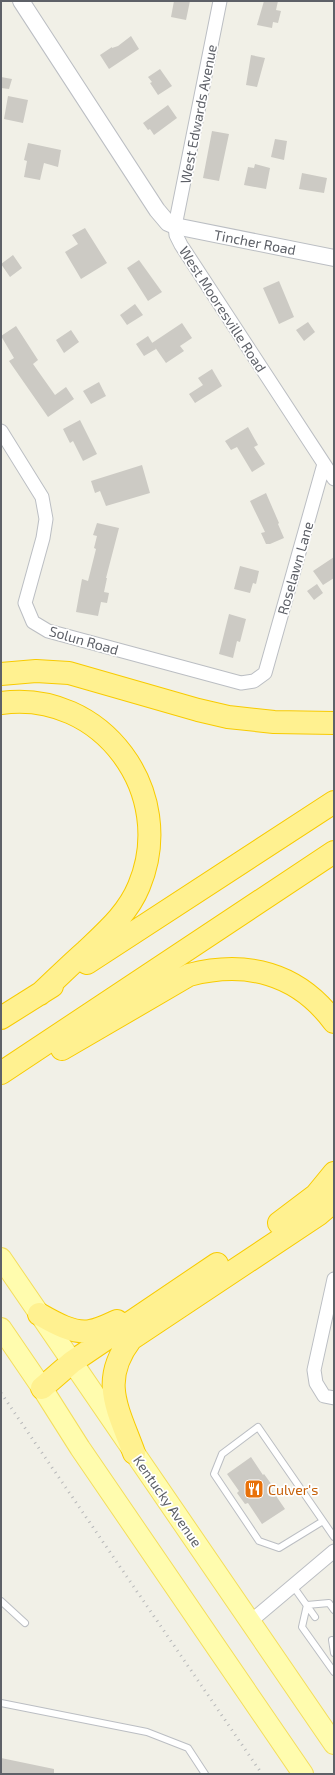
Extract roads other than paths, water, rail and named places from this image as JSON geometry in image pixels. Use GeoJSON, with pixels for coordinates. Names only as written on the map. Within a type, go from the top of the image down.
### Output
{"type":"FeatureCollection","features":[{"type":"Feature","properties":{"kind":"highway"},"geometry":{"type":"LineString","coordinates":[[1,674],[36,671],[69,673],[198,710],[228,717],[274,722],[334,723]]}},
{"type":"Feature","properties":{"kind":"highway"},"geometry":{"type":"LineString","coordinates":[[1,703],[28,702],[50,706],[80,717],[98,729],[114,744],[128,761],[142,790],[150,822],[150,844],[146,864],[139,885],[130,904],[111,927],[40,994]]}},
{"type":"Feature","properties":{"kind":"highway"},"geometry":{"type":"LineString","coordinates":[[1,1018],[334,802]]}},
{"type":"Feature","properties":{"kind":"highway"},"geometry":{"type":"LineString","coordinates":[[1,1073],[334,852]]}},
{"type":"Feature","properties":{"kind":"highway"},"geometry":{"type":"LineString","coordinates":[[1,1085],[189,974],[207,970],[226,968],[248,969],[272,974],[294,985],[314,999],[334,1022]]}},
{"type":"Feature","properties":{"kind":"highway"},"geometry":{"type":"LineString","coordinates":[[75,1367],[148,1309],[288,1217],[316,1195],[334,1173]]}},
{"type":"Feature","properties":{"kind":"highway"},"geometry":{"type":"LineString","coordinates":[[42,1388],[75,1367],[131,1339],[319,1214],[334,1201]]}},
{"type":"Feature","properties":{"kind":"highway"},"geometry":{"type":"LineString","coordinates":[[39,1314],[68,1328],[87,1332],[99,1329],[148,1309]]}},
{"type":"Feature","properties":{"kind":"highway"},"geometry":{"type":"LineString","coordinates":[[131,1339],[120,1356],[113,1382],[116,1402],[134,1453]]}},
{"type":"Feature","properties":{"kind":"main road","name":"Kentucky Avenue"},"geometry":{"type":"LineString","coordinates":[[1,1258],[334,1744]]}},
{"type":"Feature","properties":{"kind":"main road"},"geometry":{"type":"LineString","coordinates":[[1,1328],[42,1388],[80,1448],[303,1774]]}},
{"type":"Feature","properties":{"kind":"street"},"geometry":{"type":"LineString","coordinates":[[22,1],[157,210],[168,223],[175,226]]}},
{"type":"Feature","properties":{"kind":"street","name":"West Edwards Avenue"},"geometry":{"type":"LineString","coordinates":[[175,226],[220,1]]}},
{"type":"Feature","properties":{"kind":"street","name":"Tincher Road"},"geometry":{"type":"LineString","coordinates":[[175,226],[334,258]]}},
{"type":"Feature","properties":{"kind":"street","name":"West Mooresville Road"},"geometry":{"type":"LineString","coordinates":[[175,226],[176,235],[181,245],[334,479]]}},
{"type":"Feature","properties":{"kind":"street","name":"Solun Road"},"geometry":{"type":"LineString","coordinates":[[1,431],[42,497],[46,520],[43,538],[25,603],[33,622],[48,631],[241,684],[254,681],[265,673]]}},
{"type":"Feature","properties":{"kind":"street","name":"Roselawn Lane"},"geometry":{"type":"LineString","coordinates":[[265,673],[324,464]]}},
{"type":"Feature","properties":{"kind":"street"},"geometry":{"type":"LineString","coordinates":[[334,1279],[330,1319],[314,1370],[316,1383],[324,1396],[334,1398]]}},
{"type":"Feature","properties":{"kind":"street"},"geometry":{"type":"LineString","coordinates":[[250,1621],[334,1551]]}},
{"type":"Feature","properties":{"kind":"lane"},"geometry":{"type":"LineString","coordinates":[[323,1522],[279,1548],[259,1542],[214,1474],[222,1454],[258,1427],[334,1537]]}},
{"type":"Feature","properties":{"kind":"lane"},"geometry":{"type":"LineString","coordinates":[[292,1586],[315,1617]]}},
{"type":"Feature","properties":{"kind":"lane"},"geometry":{"type":"LineString","coordinates":[[1,1600],[25,1623]]}},
{"type":"Feature","properties":{"kind":"lane"},"geometry":{"type":"LineString","coordinates":[[307,1605],[328,1603],[334,1610]]}},
{"type":"Feature","properties":{"kind":"lane"},"geometry":{"type":"LineString","coordinates":[[307,1605],[302,1627],[334,1672]]}},
{"type":"Feature","properties":{"kind":"lane"},"geometry":{"type":"LineString","coordinates":[[332,1640],[334,1653]]}},
{"type":"Feature","properties":{"kind":"lane"},"geometry":{"type":"LineString","coordinates":[[1,1703],[147,1732],[188,1748],[205,1774]]}},
{"type":"Feature","properties":{"kind":"railway"},"geometry":{"type":"LineString","coordinates":[[1,1393],[262,1774]]}},
{"type":"Feature","properties":{"kind":"place","name":"Culver's"},"geometry":{"type":"Point","coordinates":[254,1489]}}]}
